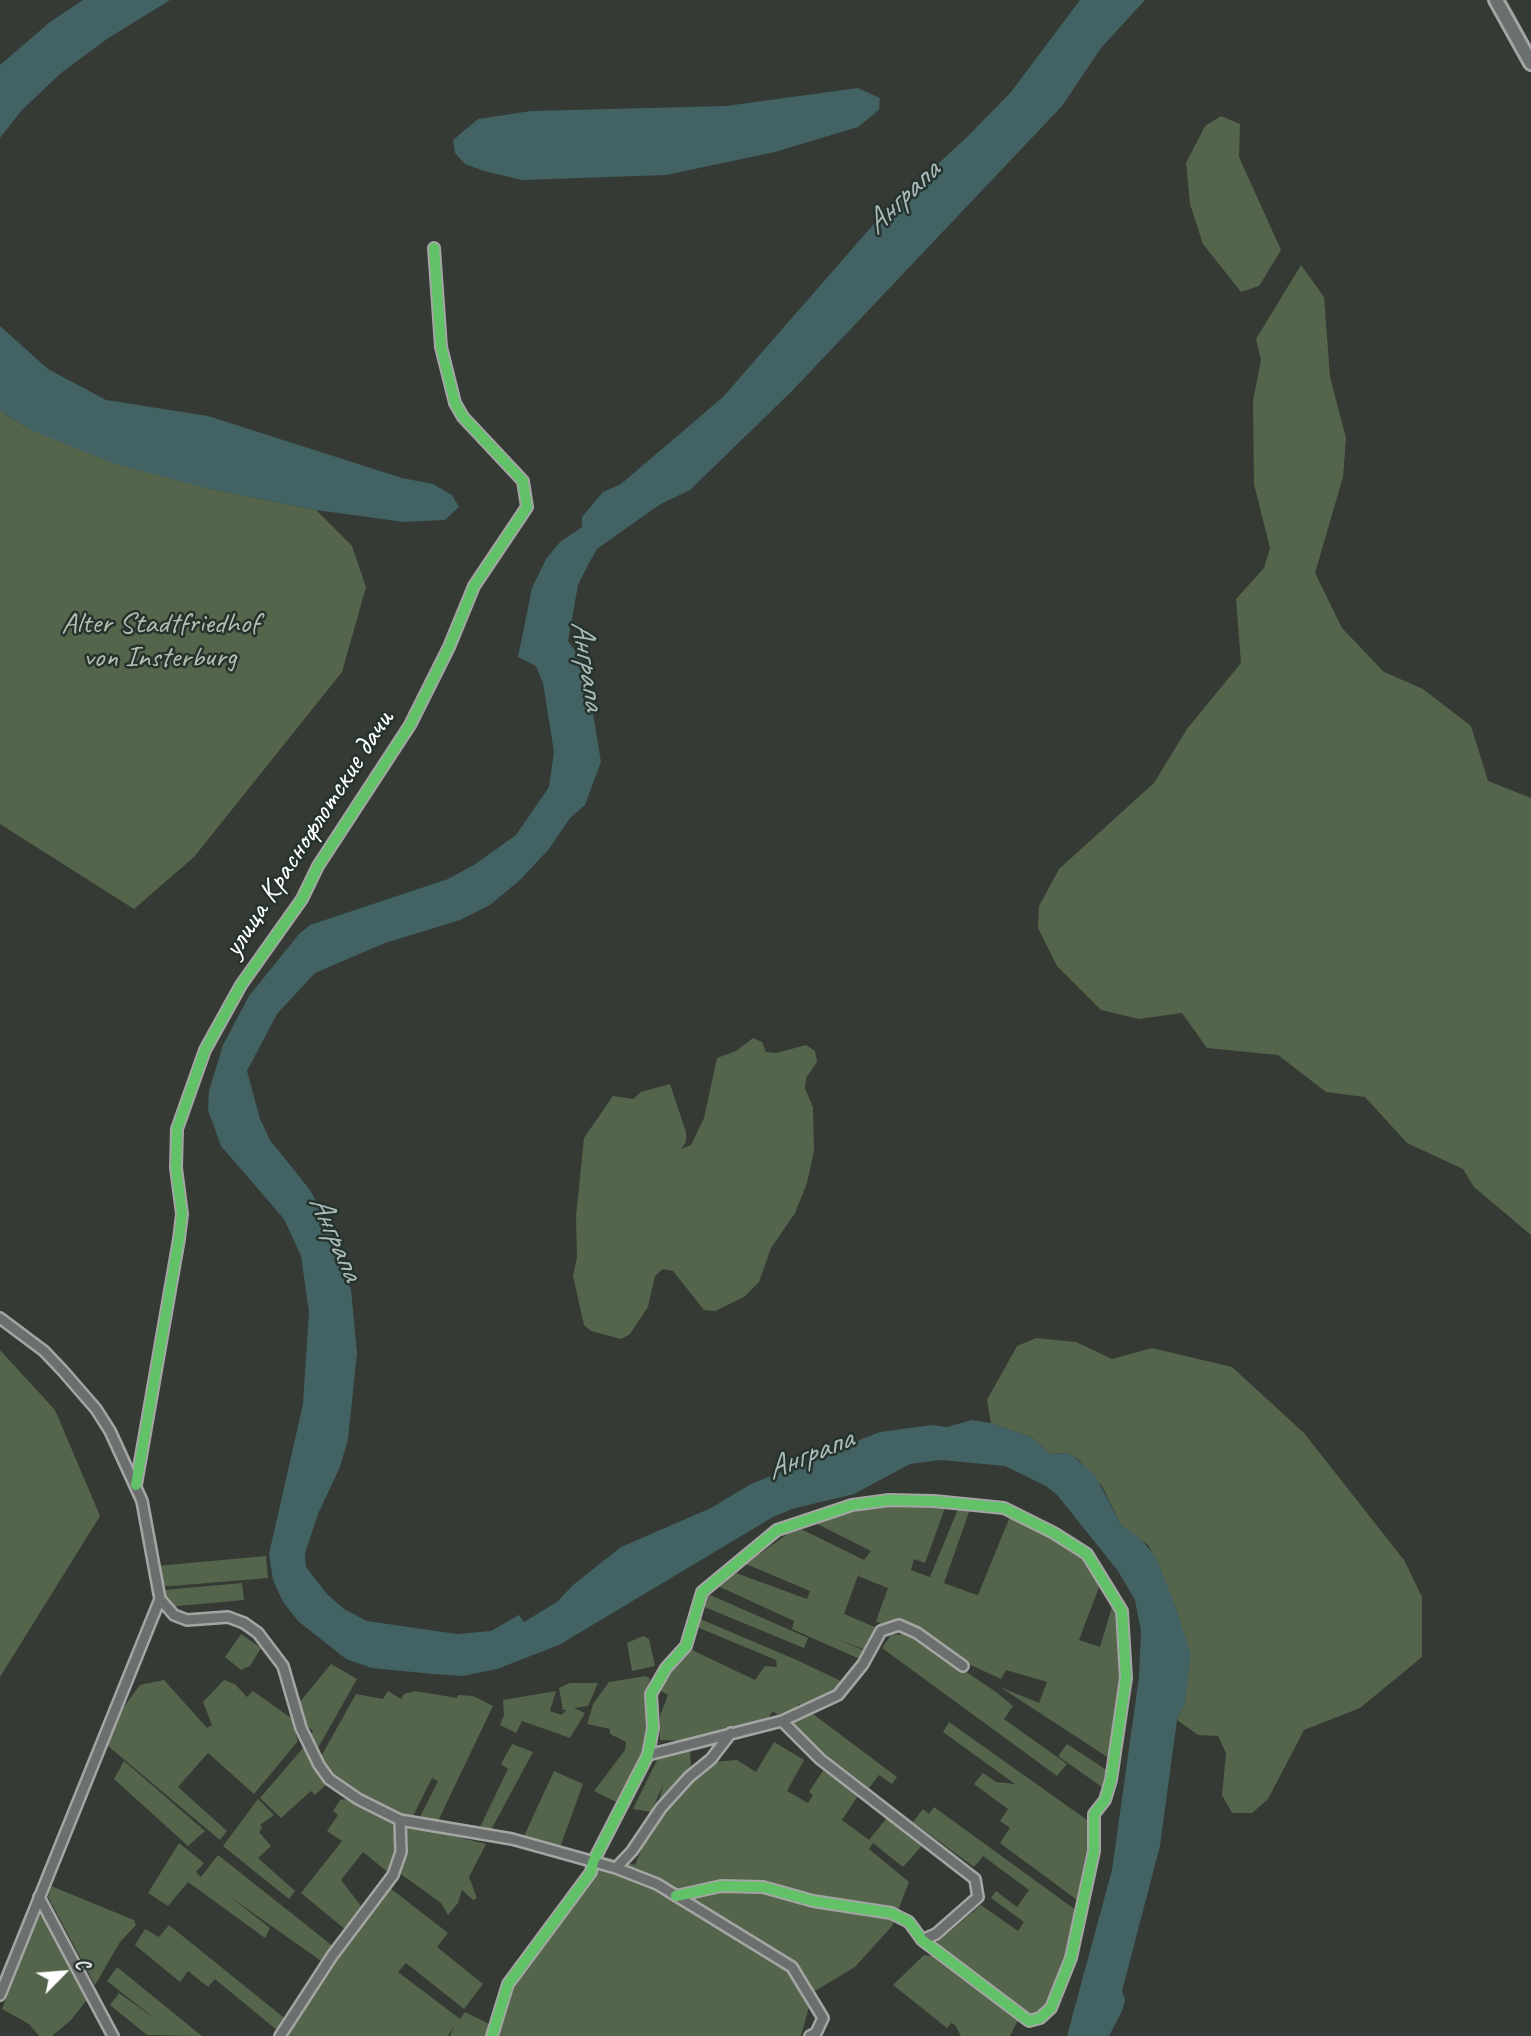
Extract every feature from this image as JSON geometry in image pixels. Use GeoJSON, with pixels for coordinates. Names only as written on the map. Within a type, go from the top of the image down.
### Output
{"type":"FeatureCollection","features":[{"type":"Feature","properties":{"kind":"street"},"geometry":{"type":"LineString","coordinates":[[1496,0],[1531,63]]}},
{"type":"Feature","properties":{"kind":"street","name":"улица Краснофлотские дачи"},"geometry":{"type":"LineString","coordinates":[[160,1599],[136,1485],[182,1214],[176,1168],[177,1129],[205,1050],[241,985],[302,899],[318,866],[410,725],[450,647],[474,586],[527,507],[523,481],[463,417],[455,403],[441,347],[434,248]]}},
{"type":"Feature","properties":{"kind":"street"},"geometry":{"type":"LineString","coordinates":[[0,1318],[44,1351],[90,1401],[110,1431],[136,1485]]}},
{"type":"Feature","properties":{"kind":"street"},"geometry":{"type":"LineString","coordinates":[[492,2036],[508,1984],[591,1872],[593,1862],[648,1755],[653,1728],[651,1694],[666,1668],[686,1646],[702,1592],[777,1530],[811,1516],[852,1505],[889,1500],[934,1501],[1004,1508],[1076,1545],[1087,1554],[1122,1611],[1126,1678],[1111,1780],[1105,1800],[1094,1814],[1094,1851],[1071,1958],[1062,1987],[1051,2008],[1040,2018],[1029,2021],[922,1940],[909,1922],[891,1913],[813,1901],[763,1887],[721,1886],[676,1896]]}},
{"type":"Feature","properties":{"kind":"street"},"geometry":{"type":"LineString","coordinates":[[0,1995],[160,1599],[174,1615],[187,1620],[228,1617],[244,1623],[258,1633],[283,1666],[301,1728],[329,1779],[358,1799],[400,1820],[512,1839],[615,1868],[657,1884],[792,1968],[823,2018],[816,2033],[810,2036]]}},
{"type":"Feature","properties":{"kind":"street"},"geometry":{"type":"LineString","coordinates":[[648,1755],[782,1721],[838,1695],[863,1664],[881,1631],[899,1625],[917,1633],[963,1666]]}},
{"type":"Feature","properties":{"kind":"street"},"geometry":{"type":"LineString","coordinates":[[782,1721],[820,1759],[860,1792],[943,1852],[975,1879],[978,1897],[936,1934],[922,1940]]}},
{"type":"Feature","properties":{"kind":"street"},"geometry":{"type":"LineString","coordinates":[[615,1868],[632,1851],[660,1808],[689,1777],[711,1759],[731,1734]]}},
{"type":"Feature","properties":{"kind":"street"},"geometry":{"type":"LineString","coordinates":[[280,2036],[332,1956],[393,1875],[401,1852],[400,1820]]}},
{"type":"Feature","properties":{"kind":"street"},"geometry":{"type":"LineString","coordinates":[[39,1897],[113,2036]]}},
{"type":"Feature","properties":{"kind":"green space"},"geometry":{"type":"Polygon","coordinates":[[[1221,116],[1240,124],[1239,157],[1281,250],[1259,286],[1241,292],[1203,244],[1190,204],[1186,163],[1205,126],[1221,116]]]}},
{"type":"Feature","properties":{"kind":"green space"},"geometry":{"type":"Polygon","coordinates":[[[1301,265],[1324,297],[1330,377],[1346,438],[1343,477],[1315,573],[1342,628],[1384,672],[1423,689],[1471,726],[1488,781],[1531,798],[1531,1235],[1474,1187],[1463,1169],[1407,1143],[1365,1097],[1326,1092],[1278,1055],[1207,1048],[1182,1013],[1139,1019],[1101,1010],[1057,966],[1038,928],[1039,906],[1059,869],[1154,783],[1187,729],[1241,663],[1236,599],[1264,568],[1270,548],[1254,484],[1253,401],[1261,360],[1256,339],[1301,265]]]}},
{"type":"Feature","properties":{"kind":"green space","name":"Alter Stadtfriedhof von Insterburg"},"geometry":{"type":"Polygon","coordinates":[[[0,411],[31,430],[211,489],[316,510],[352,546],[366,587],[342,672],[194,857],[134,909],[0,824],[0,411]]]}},
{"type":"Feature","properties":{"kind":"green space"},"geometry":{"type":"Polygon","coordinates":[[[753,1038],[762,1042],[766,1052],[776,1053],[806,1045],[815,1051],[817,1062],[806,1078],[805,1088],[813,1108],[814,1151],[807,1183],[795,1213],[771,1248],[759,1282],[744,1297],[715,1311],[704,1310],[673,1271],[663,1269],[655,1276],[648,1307],[630,1334],[621,1339],[591,1331],[584,1325],[573,1276],[577,1257],[576,1216],[584,1138],[613,1096],[633,1099],[641,1092],[670,1084],[686,1132],[686,1142],[681,1149],[691,1145],[704,1118],[717,1058],[736,1051],[753,1038]]]}},
{"type":"Feature","properties":{"kind":"green space"},"geometry":{"type":"Polygon","coordinates":[[[1036,1338],[1076,1342],[1112,1359],[1152,1348],[1232,1367],[1304,1433],[1404,1560],[1422,1597],[1422,1657],[1360,1708],[1304,1730],[1268,1799],[1252,1813],[1232,1813],[1222,1795],[1226,1753],[1218,1736],[1198,1735],[1177,1720],[1185,1703],[1176,1608],[1149,1546],[1121,1525],[1102,1486],[1078,1459],[1067,1453],[1051,1454],[1031,1437],[991,1423],[987,1400],[1017,1346],[1036,1338]]]}},
{"type":"Feature","properties":{"kind":"green space"},"geometry":{"type":"Polygon","coordinates":[[[0,1350],[55,1410],[100,1516],[0,1677],[0,1350]]]}},
{"type":"Feature","properties":{"kind":"green space"},"geometry":{"type":"Polygon","coordinates":[[[883,1506],[945,1508],[925,1563],[914,1559],[911,1570],[930,1577],[958,1509],[970,1509],[944,1583],[978,1595],[1011,1514],[1095,1557],[1104,1574],[1079,1640],[1100,1647],[1114,1600],[1120,1601],[1128,1656],[1115,1762],[1000,1687],[1039,1703],[1047,1682],[1006,1670],[1001,1679],[960,1660],[908,1628],[887,1628],[876,1621],[888,1588],[858,1576],[862,1564],[844,1614],[882,1630],[869,1651],[836,1639],[868,1652],[864,1661],[792,1629],[794,1621],[718,1586],[736,1573],[807,1599],[810,1591],[746,1564],[797,1527],[864,1560],[871,1551],[811,1521],[883,1506]]]}},
{"type":"Feature","properties":{"kind":"green space"},"geometry":{"type":"Polygon","coordinates":[[[266,1556],[268,1578],[159,1587],[156,1566],[266,1556]]]}},
{"type":"Feature","properties":{"kind":"green space"},"geometry":{"type":"Polygon","coordinates":[[[242,1583],[244,1600],[167,1607],[164,1590],[242,1583]]]}},
{"type":"Feature","properties":{"kind":"green space"},"geometry":{"type":"Polygon","coordinates":[[[708,1594],[808,1638],[804,1648],[702,1606],[708,1594]]]}},
{"type":"Feature","properties":{"kind":"green space"},"geometry":{"type":"Polygon","coordinates":[[[698,1618],[847,1684],[805,1707],[799,1704],[792,1714],[782,1719],[773,1711],[769,1717],[774,1721],[757,1721],[689,1741],[660,1740],[660,1716],[668,1695],[661,1691],[664,1680],[690,1649],[755,1680],[765,1666],[777,1667],[776,1660],[697,1627],[698,1618]]]}},
{"type":"Feature","properties":{"kind":"green space"},"geometry":{"type":"Polygon","coordinates":[[[241,1634],[261,1648],[250,1666],[241,1670],[225,1657],[241,1634]]]}},
{"type":"Feature","properties":{"kind":"green space"},"geometry":{"type":"Polygon","coordinates":[[[905,1634],[916,1638],[1013,1706],[1004,1719],[1067,1764],[1057,1776],[882,1648],[891,1635],[905,1634]]]}},
{"type":"Feature","properties":{"kind":"green space"},"geometry":{"type":"Polygon","coordinates":[[[643,1636],[649,1639],[655,1666],[632,1671],[627,1643],[643,1636]]]}},
{"type":"Feature","properties":{"kind":"green space"},"geometry":{"type":"Polygon","coordinates":[[[331,1664],[357,1679],[314,1755],[308,1741],[313,1731],[305,1724],[299,1703],[331,1664]]]}},
{"type":"Feature","properties":{"kind":"green space"},"geometry":{"type":"Polygon","coordinates":[[[646,1676],[650,1679],[646,1695],[650,1745],[627,1795],[621,1792],[616,1802],[594,1791],[625,1750],[626,1742],[610,1734],[610,1729],[587,1724],[593,1704],[609,1682],[646,1676]]]}},
{"type":"Feature","properties":{"kind":"green space"},"geometry":{"type":"Polygon","coordinates":[[[164,1680],[207,1728],[212,1725],[203,1702],[224,1680],[235,1684],[247,1697],[253,1691],[291,1718],[298,1741],[254,1794],[208,1753],[178,1787],[227,1831],[220,1840],[108,1746],[115,1719],[140,1685],[164,1680]]]}},
{"type":"Feature","properties":{"kind":"green space"},"geometry":{"type":"Polygon","coordinates":[[[570,1683],[598,1683],[588,1706],[574,1708],[585,1713],[570,1738],[522,1721],[516,1733],[500,1725],[504,1715],[503,1700],[556,1691],[550,1711],[561,1715],[567,1710],[563,1710],[559,1688],[570,1683]]]}},
{"type":"Feature","properties":{"kind":"green space"},"geometry":{"type":"Polygon","coordinates":[[[388,1691],[401,1699],[404,1694],[415,1691],[457,1698],[458,1695],[473,1696],[493,1706],[437,1823],[419,1819],[438,1781],[432,1778],[412,1818],[400,1815],[337,1784],[319,1760],[356,1694],[383,1699],[388,1691]]]}},
{"type":"Feature","properties":{"kind":"green space"},"geometry":{"type":"Polygon","coordinates":[[[809,1711],[897,1777],[892,1784],[879,1775],[869,1788],[788,1725],[809,1711]]]}},
{"type":"Feature","properties":{"kind":"green space"},"geometry":{"type":"Polygon","coordinates":[[[949,1722],[1097,1827],[1085,1906],[1000,1843],[1010,1828],[1000,1821],[1008,1809],[974,1784],[983,1773],[996,1782],[1015,1784],[943,1732],[949,1722]]]}},
{"type":"Feature","properties":{"kind":"green space"},"geometry":{"type":"Polygon","coordinates":[[[774,1742],[804,1760],[787,1791],[808,1803],[813,1795],[809,1792],[826,1766],[861,1791],[842,1820],[869,1840],[890,1814],[926,1841],[903,1867],[873,1843],[869,1849],[909,1882],[892,1926],[855,1967],[813,1992],[801,2036],[499,2036],[516,1982],[592,1877],[602,1856],[635,1865],[652,1824],[664,1783],[651,1812],[633,1809],[657,1760],[690,1749],[691,1768],[700,1763],[737,1760],[756,1772],[774,1742]]]}},
{"type":"Feature","properties":{"kind":"green space"},"geometry":{"type":"Polygon","coordinates":[[[512,1744],[533,1752],[491,1830],[479,1829],[508,1769],[501,1764],[512,1744]]]}},
{"type":"Feature","properties":{"kind":"green space"},"geometry":{"type":"Polygon","coordinates":[[[1067,1744],[1114,1775],[1109,1792],[1058,1756],[1067,1744]]]}},
{"type":"Feature","properties":{"kind":"green space"},"geometry":{"type":"Polygon","coordinates":[[[303,1748],[327,1784],[315,1795],[311,1791],[281,1818],[260,1798],[303,1748]]]}},
{"type":"Feature","properties":{"kind":"green space"},"geometry":{"type":"Polygon","coordinates":[[[124,1761],[205,1831],[188,1846],[114,1779],[124,1761]]]}},
{"type":"Feature","properties":{"kind":"green space"},"geometry":{"type":"Polygon","coordinates":[[[554,1771],[583,1784],[559,1850],[524,1836],[554,1771]]]}},
{"type":"Feature","properties":{"kind":"green space"},"geometry":{"type":"Polygon","coordinates":[[[258,1799],[274,1815],[260,1825],[262,1828],[259,1832],[271,1846],[258,1858],[295,1891],[289,1899],[223,1846],[258,1799]]]}},
{"type":"Feature","properties":{"kind":"green space"},"geometry":{"type":"Polygon","coordinates":[[[346,1799],[393,1824],[398,1834],[390,1874],[363,1852],[341,1880],[361,1906],[346,1930],[301,1893],[342,1841],[327,1831],[338,1815],[333,1811],[340,1800],[346,1799]]]}},
{"type":"Feature","properties":{"kind":"green space"},"geometry":{"type":"Polygon","coordinates":[[[934,1807],[1084,1916],[1059,2000],[1034,2018],[933,1946],[981,1905],[1018,1931],[1024,1922],[991,1898],[996,1891],[1017,1907],[1029,1890],[983,1856],[974,1867],[913,1822],[923,1809],[929,1814],[934,1807]]]}},
{"type":"Feature","properties":{"kind":"green space"},"geometry":{"type":"Polygon","coordinates":[[[408,1825],[486,1844],[469,1877],[477,1898],[473,1900],[462,1890],[458,1903],[448,1915],[441,1903],[398,1872],[408,1825]]]}},
{"type":"Feature","properties":{"kind":"green space"},"geometry":{"type":"Polygon","coordinates":[[[179,1843],[204,1863],[196,1872],[201,1877],[218,1855],[334,1947],[324,1963],[229,1896],[270,1928],[265,1938],[188,1882],[168,1906],[148,1893],[179,1843]]]}},
{"type":"Feature","properties":{"kind":"green space"},"geometry":{"type":"Polygon","coordinates":[[[51,1886],[134,1920],[136,1925],[120,1942],[95,1985],[48,1897],[51,1886]]]}},
{"type":"Feature","properties":{"kind":"green space"},"geometry":{"type":"Polygon","coordinates":[[[390,1888],[448,1933],[437,1947],[483,1984],[464,2009],[406,1963],[398,1972],[460,2019],[465,2012],[499,2029],[496,2036],[450,2036],[454,2026],[448,2036],[284,2036],[330,1964],[390,1888]]]}},
{"type":"Feature","properties":{"kind":"green space"},"geometry":{"type":"Polygon","coordinates":[[[43,1914],[90,1996],[71,2020],[52,2036],[39,2036],[29,2024],[2,2009],[36,1919],[43,1914]]]}},
{"type":"Feature","properties":{"kind":"green space"},"geometry":{"type":"Polygon","coordinates":[[[169,1925],[288,2021],[279,2032],[215,1979],[208,1987],[188,1971],[180,1982],[135,1945],[145,1929],[159,1937],[169,1925]]]}},
{"type":"Feature","properties":{"kind":"green space"},"geometry":{"type":"Polygon","coordinates":[[[924,1955],[933,1956],[1019,2018],[1010,2036],[961,2036],[955,2025],[951,2023],[947,2028],[893,1985],[924,1955]]]}},
{"type":"Feature","properties":{"kind":"green space"},"geometry":{"type":"Polygon","coordinates":[[[117,1967],[202,2036],[147,2035],[110,2005],[119,1993],[158,2021],[107,1981],[117,1967]]]}},
{"type":"Feature","properties":{"kind":"water"},"geometry":{"type":"Polygon","coordinates":[[[83,0],[170,0],[107,39],[61,73],[21,111],[0,138],[0,65],[50,22],[83,0]]]}},
{"type":"Feature","properties":{"kind":"water","name":"Анграпа"},"geometry":{"type":"Polygon","coordinates":[[[1080,0],[1145,0],[1101,48],[1062,106],[792,391],[690,490],[659,505],[597,549],[578,585],[568,641],[586,671],[601,762],[585,805],[570,818],[549,849],[520,880],[490,905],[460,920],[385,943],[315,973],[277,1014],[247,1071],[260,1119],[270,1140],[310,1190],[326,1220],[351,1289],[357,1353],[348,1439],[340,1467],[318,1514],[305,1553],[306,1567],[327,1594],[344,1609],[367,1621],[457,1634],[491,1631],[519,1615],[524,1622],[557,1602],[573,1585],[621,1547],[711,1508],[751,1484],[788,1469],[809,1464],[839,1448],[880,1432],[932,1425],[947,1427],[972,1420],[991,1423],[1031,1437],[1051,1454],[1066,1453],[1073,1456],[1095,1475],[1121,1525],[1139,1537],[1156,1557],[1191,1655],[1185,1703],[1177,1720],[1160,1846],[1122,1991],[1125,2000],[1109,2036],[1067,2036],[1112,1870],[1139,1677],[1141,1631],[1135,1600],[1118,1571],[1058,1496],[1046,1486],[1005,1466],[941,1460],[910,1464],[854,1494],[792,1509],[773,1517],[559,1645],[497,1669],[463,1676],[372,1668],[346,1659],[298,1621],[283,1602],[273,1580],[269,1554],[303,1404],[309,1312],[301,1256],[284,1219],[221,1146],[208,1110],[209,1091],[223,1045],[249,996],[299,934],[310,925],[448,879],[474,865],[516,835],[549,787],[554,752],[543,683],[536,666],[518,657],[532,588],[546,559],[560,542],[582,527],[582,517],[603,492],[621,484],[723,397],[879,218],[966,138],[1011,92],[1080,0]]]}},
{"type":"Feature","properties":{"kind":"water"},"geometry":{"type":"Polygon","coordinates":[[[858,88],[880,98],[879,110],[858,127],[775,152],[666,175],[522,180],[465,164],[455,153],[453,140],[478,119],[531,111],[726,106],[858,88]]]}},
{"type":"Feature","properties":{"kind":"water"},"geometry":{"type":"Polygon","coordinates":[[[0,326],[48,369],[106,400],[208,416],[402,478],[433,484],[452,495],[459,507],[445,520],[404,522],[316,510],[210,489],[115,464],[31,430],[0,411],[0,326]]]}},
{"type":"Feature","properties":{"kind":"cycle path"},"geometry":{"type":"LineString","coordinates":[[136,1485],[182,1214],[176,1168],[177,1129],[205,1050],[241,985],[302,899],[318,866],[410,725],[449,647],[474,586],[527,507],[523,481],[463,417],[455,403],[441,347],[434,248]]}},
{"type":"Feature","properties":{"kind":"cycle path"},"geometry":{"type":"LineString","coordinates":[[492,2036],[508,1984],[591,1872],[593,1862],[648,1755],[653,1728],[651,1694],[666,1668],[686,1646],[702,1592],[777,1530],[852,1505],[889,1500],[934,1501],[1004,1508],[1054,1533],[1087,1554],[1122,1611],[1126,1678],[1111,1780],[1105,1800],[1094,1814],[1094,1851],[1071,1958],[1051,2008],[1040,2018],[1029,2021],[922,1940],[909,1922],[891,1913],[813,1901],[763,1887],[721,1886],[676,1896]]}}]}
